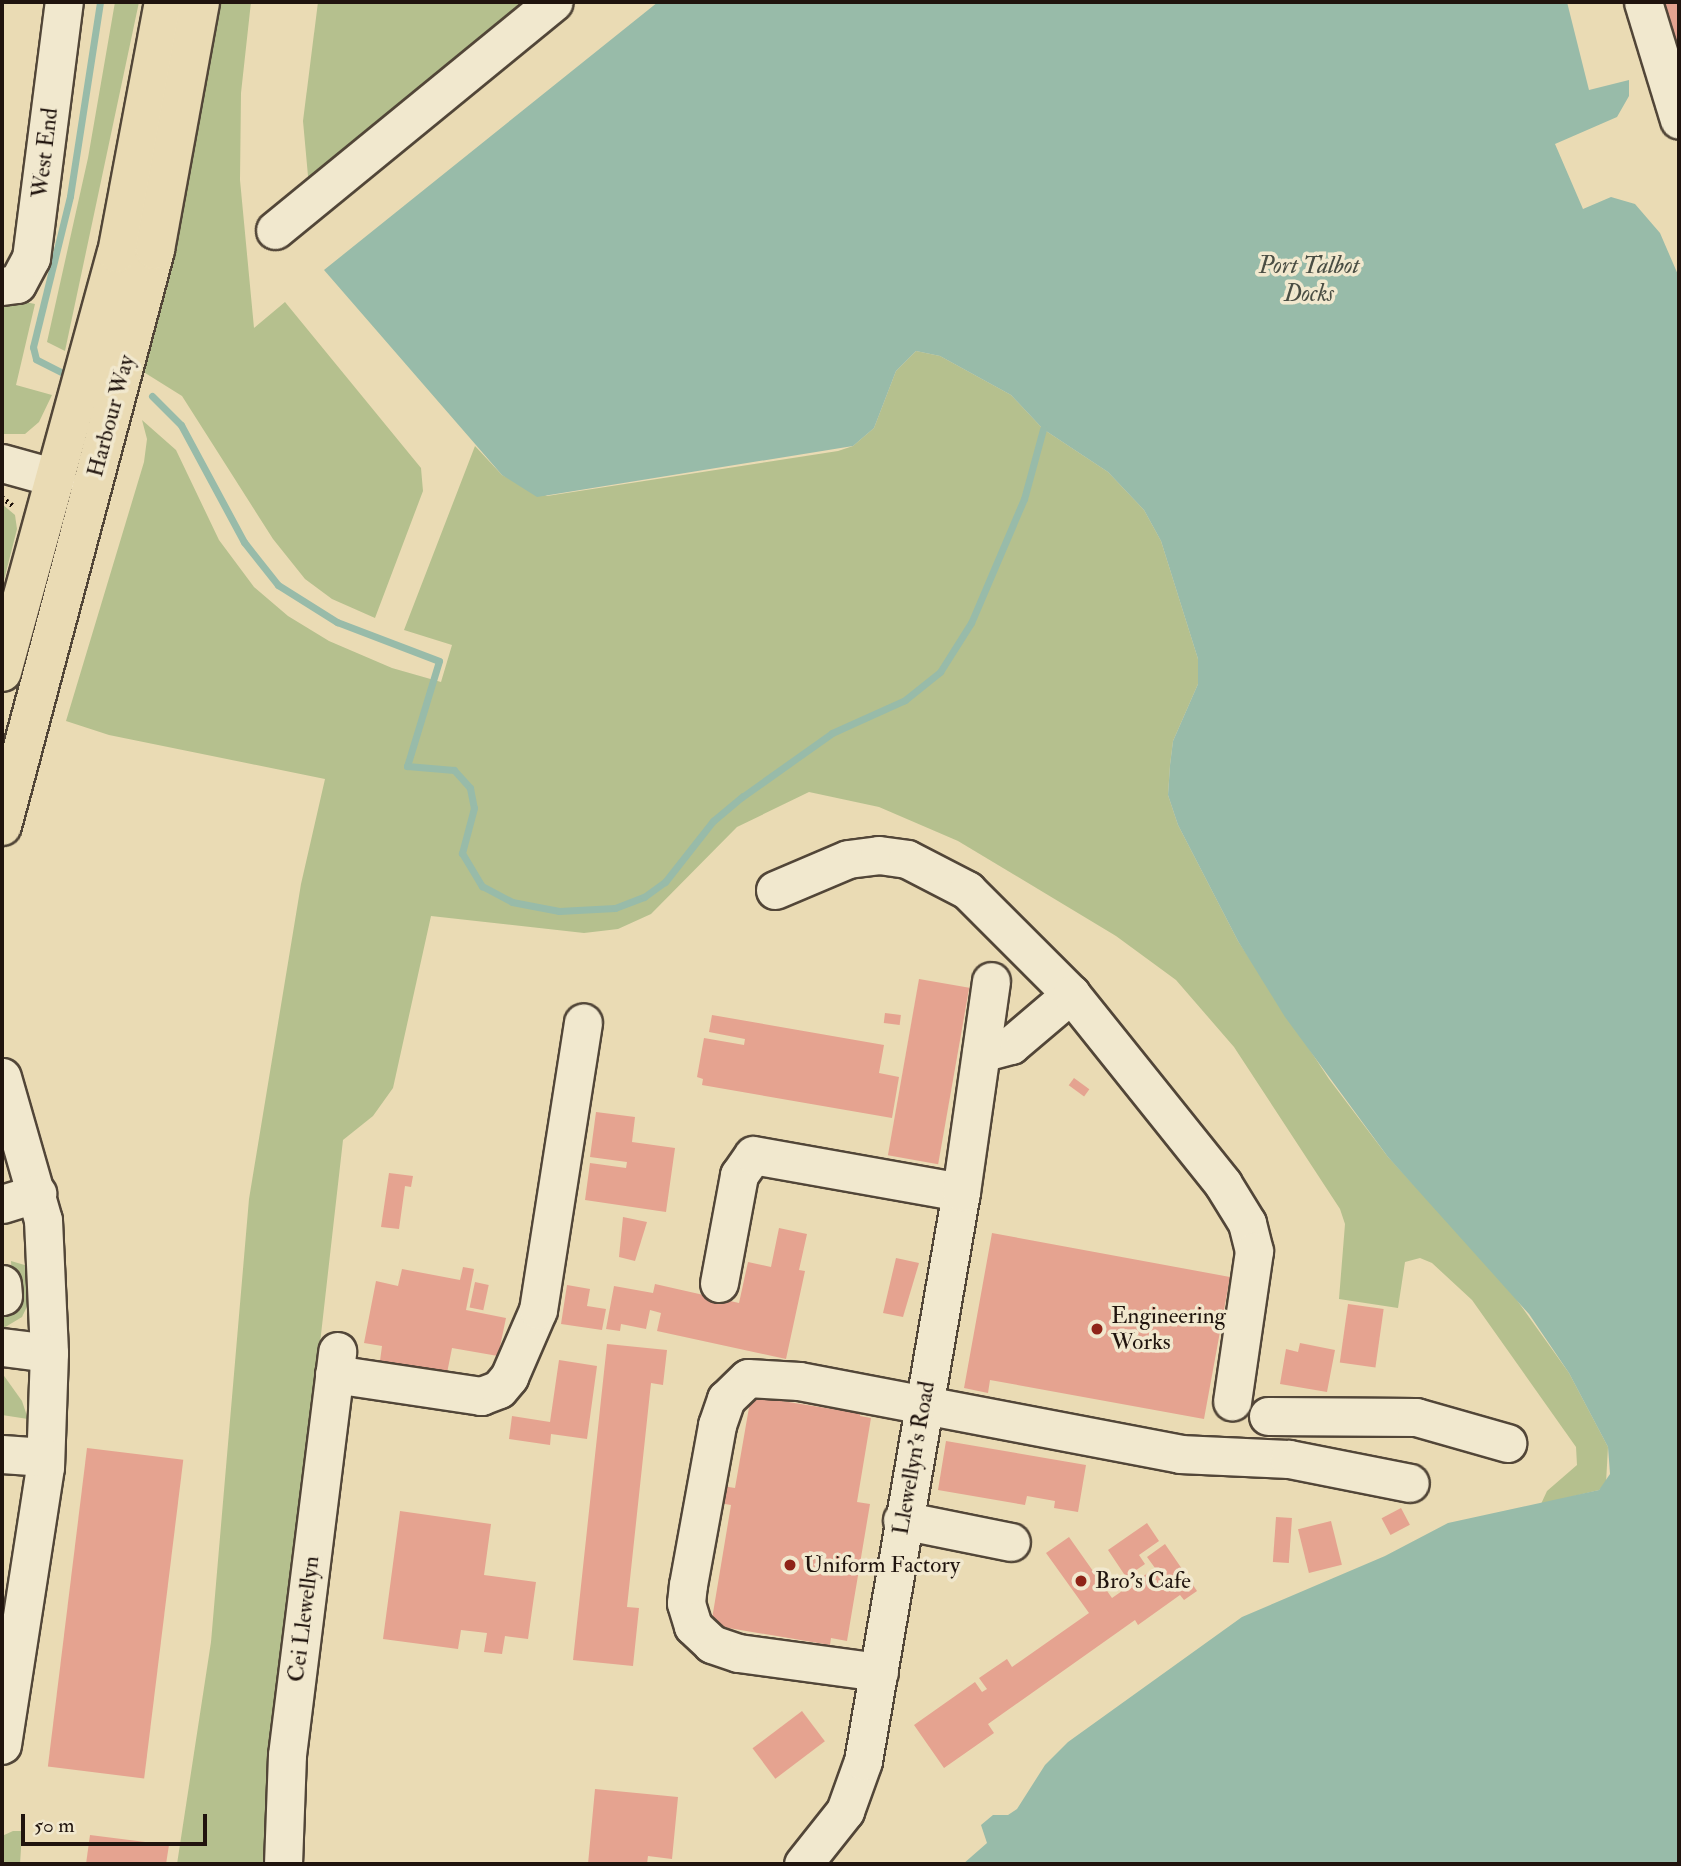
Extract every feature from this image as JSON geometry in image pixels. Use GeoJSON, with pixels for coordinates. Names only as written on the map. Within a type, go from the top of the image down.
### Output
{"type":"FeatureCollection","features":[{"type":"Feature","properties":{"kind":"main road","name":"Harbour Way"},"geometry":{"type":"LineString","coordinates":[[2,672],[117,253],[164,2]]}},
{"type":"Feature","properties":{"kind":"main road","name":"Harbour Way"},"geometry":{"type":"LineString","coordinates":[[2,825],[155,250],[200,2]]}},
{"type":"Feature","properties":{"kind":"street","name":"West End"},"geometry":{"type":"LineString","coordinates":[[2,286],[17,284],[32,258],[64,2]]}},
{"type":"Feature","properties":{"kind":"street"},"geometry":{"type":"LineString","coordinates":[[275,230],[554,2]]}},
{"type":"Feature","properties":{"kind":"street"},"geometry":{"type":"LineString","coordinates":[[1643,2],[1679,120]]}},
{"type":"Feature","properties":{"kind":"street"},"geometry":{"type":"LineString","coordinates":[[2,463],[56,478]]}},
{"type":"Feature","properties":{"kind":"street"},"geometry":{"type":"LineString","coordinates":[[775,890],[848,859],[878,855],[907,859],[967,890],[1071,994],[1194,1144],[1247,1223],[1254,1275],[1232,1401]]}},
{"type":"Feature","properties":{"kind":"street","name":"Llewellyn's Road"},"geometry":{"type":"LineString","coordinates":[[803,1864],[851,1799],[879,1672],[902,1520],[961,1192],[991,981]]}},
{"type":"Feature","properties":{"kind":"street"},"geometry":{"type":"LineString","coordinates":[[979,1066],[1011,1045],[1071,994]]}},
{"type":"Feature","properties":{"kind":"street","name":"Cei Llewellyn"},"geometry":{"type":"LineString","coordinates":[[283,1864],[287,1755],[336,1363],[481,1396],[499,1389],[509,1377],[538,1310],[583,1023]]}},
{"type":"Feature","properties":{"kind":"street"},"geometry":{"type":"LineString","coordinates":[[2,1077],[37,1193],[47,1251],[49,1353],[45,1457],[7,1665],[2,1745]]}},
{"type":"Feature","properties":{"kind":"street"},"geometry":{"type":"LineString","coordinates":[[719,1283],[739,1175],[752,1155],[961,1192]]}},
{"type":"Feature","properties":{"kind":"street"},"geometry":{"type":"LineString","coordinates":[[2,1204],[37,1193]]}},
{"type":"Feature","properties":{"kind":"street"},"geometry":{"type":"LineString","coordinates":[[2,1347],[49,1353]]}},
{"type":"Feature","properties":{"kind":"street"},"geometry":{"type":"LineString","coordinates":[[879,1672],[738,1653],[712,1644],[688,1616],[688,1585],[717,1425],[726,1399],[740,1383],[761,1377],[799,1381],[1180,1454],[1260,1456],[1410,1483]]}},
{"type":"Feature","properties":{"kind":"street"},"geometry":{"type":"LineString","coordinates":[[1260,1456],[1271,1405],[1416,1418],[1507,1443]]}},
{"type":"Feature","properties":{"kind":"street"},"geometry":{"type":"LineString","coordinates":[[2,1454],[45,1457]]}},
{"type":"Feature","properties":{"kind":"street"},"geometry":{"type":"LineString","coordinates":[[902,1520],[1011,1542]]}},
{"type":"Feature","properties":{"kind":"shaded area"},"geometry":{"type":"Polygon","coordinates":[[[115,2],[139,2],[65,351],[47,342],[88,158],[115,2]]]}},
{"type":"Feature","properties":{"kind":"shaded area"},"geometry":{"type":"Polygon","coordinates":[[[218,2],[251,2],[241,93],[240,180],[254,328],[285,302],[421,468],[423,491],[375,618],[332,599],[305,579],[273,539],[182,396],[142,371],[194,147],[218,2]]]}},
{"type":"Feature","properties":{"kind":"shaded area"},"geometry":{"type":"Polygon","coordinates":[[[318,2],[534,2],[309,187],[303,121],[318,2]]]}},
{"type":"Feature","properties":{"kind":"shaded area"},"geometry":{"type":"Polygon","coordinates":[[[2,297],[35,304],[16,385],[52,395],[39,422],[25,434],[2,434],[2,297]]]}},
{"type":"Feature","properties":{"kind":"shaded area"},"geometry":{"type":"Polygon","coordinates":[[[916,351],[940,356],[1011,395],[1043,429],[1108,472],[1144,510],[1161,541],[1198,659],[1198,684],[1173,741],[1170,765],[1168,795],[1178,825],[1238,941],[1329,1079],[1388,1157],[1504,1282],[1569,1373],[1608,1447],[1606,1483],[1599,1490],[1541,1504],[1547,1491],[1577,1465],[1576,1447],[1472,1300],[1432,1263],[1420,1258],[1405,1262],[1398,1308],[1339,1299],[1345,1224],[1340,1209],[1234,1047],[1176,980],[1116,936],[958,841],[879,807],[809,792],[737,827],[651,914],[618,929],[584,933],[431,916],[393,1088],[373,1116],[343,1140],[273,1759],[269,1864],[177,1864],[211,1642],[249,1199],[301,884],[325,779],[109,735],[66,721],[144,462],[147,439],[142,420],[176,450],[219,540],[254,587],[288,616],[329,641],[392,668],[441,682],[452,645],[404,630],[475,446],[502,475],[547,496],[838,451],[853,446],[874,428],[896,371],[916,351]]]}},
{"type":"Feature","properties":{"kind":"shaded area"},"geometry":{"type":"Polygon","coordinates":[[[2,504],[15,515],[17,529],[2,588],[2,504]]]}},
{"type":"Feature","properties":{"kind":"shaded area"},"geometry":{"type":"Polygon","coordinates":[[[11,1261],[28,1266],[33,1294],[22,1317],[2,1329],[2,1299],[13,1298],[11,1261]]]}},
{"type":"Feature","properties":{"kind":"shaded area"},"geometry":{"type":"Polygon","coordinates":[[[2,1373],[22,1401],[28,1419],[2,1415],[2,1373]]]}},
{"type":"Feature","properties":{"kind":"shaded area"},"geometry":{"type":"Polygon","coordinates":[[[13,1831],[22,1831],[20,1864],[2,1864],[2,1836],[13,1831]]]}},
{"type":"Feature","properties":{"kind":"water","name":"Port Talbot Docks"},"geometry":{"type":"Polygon","coordinates":[[[658,2],[1567,2],[1589,90],[1629,80],[1629,96],[1617,117],[1555,144],[1583,209],[1611,197],[1635,204],[1660,233],[1679,277],[1679,1864],[963,1864],[987,1843],[981,1825],[993,1815],[1008,1815],[1017,1809],[1045,1765],[1068,1742],[1242,1617],[1385,1556],[1448,1523],[1599,1490],[1610,1474],[1608,1447],[1569,1373],[1529,1314],[1388,1157],[1285,1017],[1238,941],[1178,825],[1168,795],[1170,765],[1173,741],[1198,684],[1198,659],[1161,541],[1144,510],[1108,472],[1043,429],[1011,395],[940,356],[916,351],[896,371],[874,428],[853,446],[537,497],[502,475],[324,270],[658,2]]]}},
{"type":"Feature","properties":{"kind":"building"},"geometry":{"type":"Polygon","coordinates":[[[1661,2],[1679,2],[1679,55],[1661,2]]]}},
{"type":"Feature","properties":{"kind":"building"},"geometry":{"type":"Polygon","coordinates":[[[919,979],[969,988],[938,1164],[888,1155],[919,979]]]}},
{"type":"Feature","properties":{"kind":"building"},"geometry":{"type":"Polygon","coordinates":[[[885,1013],[901,1015],[900,1025],[884,1023],[885,1013]]]}},
{"type":"Feature","properties":{"kind":"building"},"geometry":{"type":"Polygon","coordinates":[[[712,1015],[884,1045],[879,1073],[899,1077],[892,1118],[702,1085],[703,1079],[697,1077],[704,1038],[744,1045],[745,1039],[709,1032],[712,1015]]]}},
{"type":"Feature","properties":{"kind":"building"},"geometry":{"type":"Polygon","coordinates":[[[1074,1078],[1089,1089],[1084,1096],[1069,1085],[1074,1078]]]}},
{"type":"Feature","properties":{"kind":"building"},"geometry":{"type":"Polygon","coordinates":[[[596,1112],[635,1117],[632,1142],[675,1148],[666,1212],[585,1200],[590,1163],[626,1168],[627,1162],[590,1157],[596,1112]]]}},
{"type":"Feature","properties":{"kind":"building"},"geometry":{"type":"Polygon","coordinates":[[[389,1173],[413,1176],[411,1187],[405,1186],[399,1229],[381,1227],[389,1173]]]}},
{"type":"Feature","properties":{"kind":"building"},"geometry":{"type":"Polygon","coordinates":[[[623,1217],[647,1222],[635,1261],[619,1257],[623,1217]]]}},
{"type":"Feature","properties":{"kind":"building"},"geometry":{"type":"Polygon","coordinates":[[[779,1228],[807,1234],[799,1270],[805,1271],[786,1359],[657,1331],[661,1313],[650,1310],[646,1329],[621,1324],[620,1331],[606,1329],[614,1286],[653,1293],[655,1284],[739,1303],[748,1262],[771,1267],[779,1228]]]}},
{"type":"Feature","properties":{"kind":"building","name":"Engineering Works"},"geometry":{"type":"Polygon","coordinates":[[[992,1233],[1230,1277],[1204,1419],[990,1380],[988,1393],[964,1388],[992,1233]]]}},
{"type":"Feature","properties":{"kind":"building"},"geometry":{"type":"Polygon","coordinates":[[[896,1258],[919,1263],[903,1317],[883,1313],[896,1258]]]}},
{"type":"Feature","properties":{"kind":"building"},"geometry":{"type":"Polygon","coordinates":[[[463,1267],[474,1269],[466,1310],[506,1318],[498,1356],[452,1348],[447,1373],[380,1361],[382,1346],[364,1343],[376,1281],[398,1286],[402,1269],[460,1280],[463,1267]]]}},
{"type":"Feature","properties":{"kind":"building"},"geometry":{"type":"Polygon","coordinates":[[[475,1282],[489,1285],[483,1310],[470,1307],[475,1282]]]}},
{"type":"Feature","properties":{"kind":"building"},"geometry":{"type":"Polygon","coordinates":[[[567,1285],[590,1289],[587,1306],[606,1309],[602,1330],[561,1324],[567,1285]]]}},
{"type":"Feature","properties":{"kind":"building"},"geometry":{"type":"Polygon","coordinates":[[[1348,1304],[1384,1309],[1375,1367],[1340,1362],[1348,1304]]]}},
{"type":"Feature","properties":{"kind":"building"},"geometry":{"type":"Polygon","coordinates":[[[1300,1343],[1335,1350],[1327,1392],[1280,1384],[1286,1349],[1298,1352],[1300,1343]]]}},
{"type":"Feature","properties":{"kind":"building"},"geometry":{"type":"Polygon","coordinates":[[[607,1344],[667,1350],[663,1385],[651,1383],[627,1607],[639,1608],[633,1666],[573,1660],[607,1344]]]}},
{"type":"Feature","properties":{"kind":"building"},"geometry":{"type":"Polygon","coordinates":[[[559,1360],[597,1366],[587,1439],[551,1434],[550,1445],[509,1439],[512,1416],[550,1422],[559,1360]]]}},
{"type":"Feature","properties":{"kind":"building","name":"Uniform Factory"},"geometry":{"type":"Polygon","coordinates":[[[751,1396],[838,1410],[840,1402],[862,1406],[860,1416],[871,1418],[857,1502],[870,1504],[847,1641],[831,1638],[830,1645],[711,1625],[731,1505],[719,1503],[722,1486],[735,1488],[751,1396]]]}},
{"type":"Feature","properties":{"kind":"building"},"geometry":{"type":"Polygon","coordinates":[[[946,1441],[1086,1465],[1078,1512],[1054,1508],[1055,1501],[1027,1496],[1025,1505],[938,1490],[946,1441]]]}},
{"type":"Feature","properties":{"kind":"building"},"geometry":{"type":"Polygon","coordinates":[[[87,1448],[183,1460],[144,1778],[48,1767],[87,1448]]]}},
{"type":"Feature","properties":{"kind":"building"},"geometry":{"type":"Polygon","coordinates":[[[1401,1508],[1410,1525],[1390,1535],[1382,1518],[1401,1508]]]}},
{"type":"Feature","properties":{"kind":"building"},"geometry":{"type":"Polygon","coordinates":[[[400,1511],[491,1524],[484,1575],[536,1582],[528,1639],[505,1636],[502,1654],[484,1652],[487,1633],[461,1630],[458,1649],[383,1639],[400,1511]]]}},
{"type":"Feature","properties":{"kind":"building"},"geometry":{"type":"Polygon","coordinates":[[[1276,1517],[1292,1518],[1289,1563],[1273,1562],[1276,1517]]]}},
{"type":"Feature","properties":{"kind":"building"},"geometry":{"type":"Polygon","coordinates":[[[1331,1521],[1342,1565],[1309,1573],[1298,1529],[1331,1521]]]}},
{"type":"Feature","properties":{"kind":"building"},"geometry":{"type":"Polygon","coordinates":[[[1147,1523],[1159,1541],[1139,1555],[1145,1564],[1126,1577],[1108,1550],[1147,1523]]]}},
{"type":"Feature","properties":{"kind":"building"},"geometry":{"type":"Polygon","coordinates":[[[1069,1537],[1112,1598],[1155,1568],[1147,1557],[1165,1544],[1197,1591],[1184,1600],[1180,1595],[1138,1625],[1135,1620],[988,1724],[994,1733],[944,1768],[914,1725],[975,1682],[982,1692],[987,1689],[979,1678],[1007,1659],[1012,1667],[1089,1613],[1046,1553],[1069,1537]]]}},
{"type":"Feature","properties":{"kind":"building"},"geometry":{"type":"Polygon","coordinates":[[[802,1711],[825,1741],[775,1779],[752,1748],[802,1711]]]}},
{"type":"Feature","properties":{"kind":"building"},"geometry":{"type":"Polygon","coordinates":[[[595,1789],[678,1797],[672,1859],[648,1856],[647,1864],[588,1864],[595,1789]]]}},
{"type":"Feature","properties":{"kind":"building"},"geometry":{"type":"Polygon","coordinates":[[[90,1835],[169,1845],[166,1864],[86,1864],[90,1835]]]}},
{"type":"Feature","properties":{"kind":"waterway"},"geometry":{"type":"LineString","coordinates":[[61,372],[36,359],[33,347],[70,196],[100,2]]}},
{"type":"Feature","properties":{"kind":"waterway"},"geometry":{"type":"LineString","coordinates":[[152,396],[181,425],[244,542],[278,585],[337,622],[439,661],[407,766],[454,770],[470,788],[474,808],[462,853],[482,886],[512,902],[559,911],[615,908],[644,897],[665,882],[713,821],[742,797],[832,733],[905,700],[940,672],[971,623],[1024,499],[1043,429]]}},
{"type":"Feature","properties":{"kind":"place","name":"Engineering Works"},"geometry":{"type":"Point","coordinates":[1097,1329]}},
{"type":"Feature","properties":{"kind":"place","name":"Uniform Factory"},"geometry":{"type":"Point","coordinates":[790,1565]}},
{"type":"Feature","properties":{"kind":"place","name":"Bro's Cafe"},"geometry":{"type":"Point","coordinates":[1081,1581]}}]}
